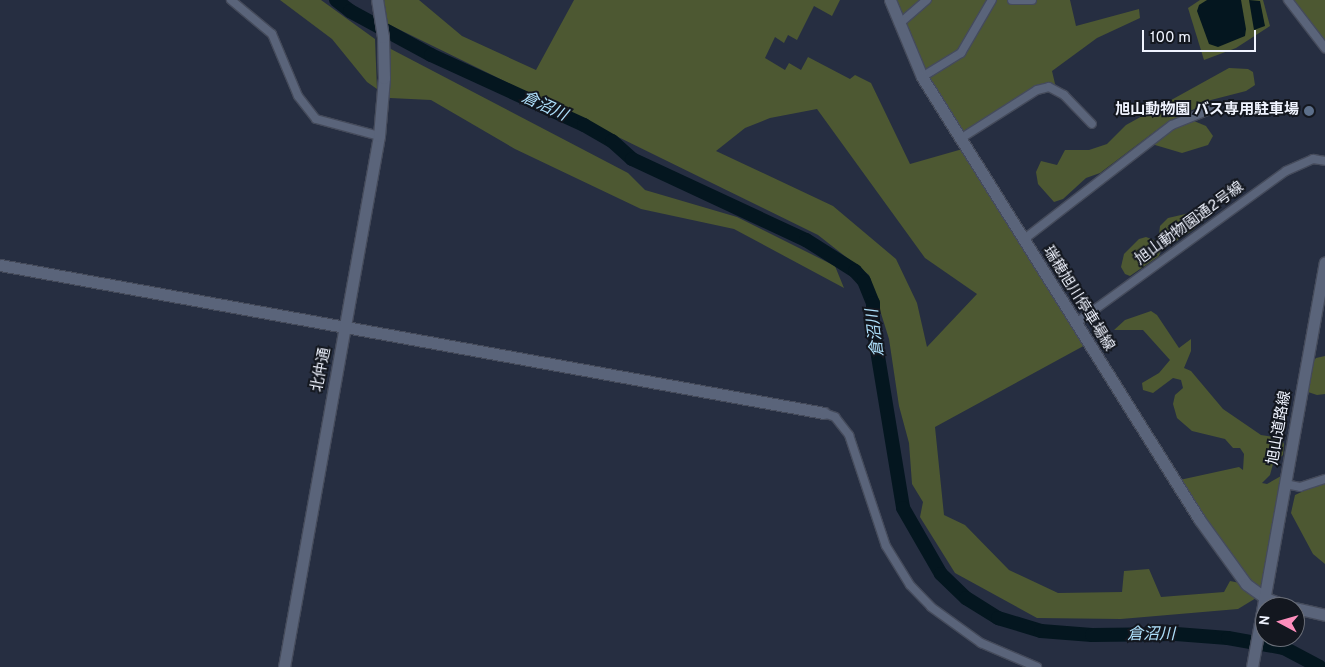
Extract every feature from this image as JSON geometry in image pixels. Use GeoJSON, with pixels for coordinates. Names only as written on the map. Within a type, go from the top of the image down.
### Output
{"type":"FeatureCollection","features":[{"type":"Feature","properties":{"kind":"street"},"geometry":{"type":"LineString","coordinates":[[232,0],[272,34],[298,96],[316,119],[378,136]]}},
{"type":"Feature","properties":{"kind":"street","name":"北仲通"},"geometry":{"type":"LineString","coordinates":[[284,667],[346,327],[378,136],[384,78],[383,37],[377,0]]}},
{"type":"Feature","properties":{"kind":"street","name":"瑞穂旭川停車場線"},"geometry":{"type":"LineString","coordinates":[[890,0],[898,24],[922,77],[1023,240],[1224,557],[1246,584],[1264,597]]}},
{"type":"Feature","properties":{"kind":"street"},"geometry":{"type":"LineString","coordinates":[[898,24],[927,0]]}},
{"type":"Feature","properties":{"kind":"street"},"geometry":{"type":"LineString","coordinates":[[922,77],[961,53],[992,0]]}},
{"type":"Feature","properties":{"kind":"street"},"geometry":{"type":"LineString","coordinates":[[1012,0],[1032,0]]}},
{"type":"Feature","properties":{"kind":"street"},"geometry":{"type":"LineString","coordinates":[[1288,0],[1325,48]]}},
{"type":"Feature","properties":{"kind":"street"},"geometry":{"type":"LineString","coordinates":[[960,139],[1037,90],[1049,87],[1064,95],[1092,124]]}},
{"type":"Feature","properties":{"kind":"street"},"geometry":{"type":"LineString","coordinates":[[1023,240],[1172,125],[1212,109]]}},
{"type":"Feature","properties":{"kind":"street","name":"旭山動物園通2号線"},"geometry":{"type":"LineString","coordinates":[[1076,323],[1286,171],[1313,159],[1325,161]]}},
{"type":"Feature","properties":{"kind":"street","name":"旭山道路線"},"geometry":{"type":"LineString","coordinates":[[1265,597],[1325,263]]}},
{"type":"Feature","properties":{"kind":"street"},"geometry":{"type":"LineString","coordinates":[[0,265],[824,413],[834,417],[849,435],[883,539],[910,585],[931,607],[981,643],[1037,667]]}},
{"type":"Feature","properties":{"kind":"street"},"geometry":{"type":"LineString","coordinates":[[1285,484],[1300,487],[1325,479]]}},
{"type":"Feature","properties":{"kind":"street"},"geometry":{"type":"LineString","coordinates":[[1305,610],[1325,615]]}},
{"type":"Feature","properties":{"kind":"street","name":"旭山道路線"},"geometry":{"type":"LineString","coordinates":[[1253,663],[1256,647]]}},
{"type":"Feature","properties":{"kind":"green space"},"geometry":{"type":"Polygon","coordinates":[[[280,0],[321,0],[375,39],[377,89],[367,82],[332,39],[280,0]]]}},
{"type":"Feature","properties":{"kind":"green space"},"geometry":{"type":"Polygon","coordinates":[[[384,0],[419,0],[462,36],[536,70],[574,0],[840,0],[832,16],[814,6],[797,40],[788,35],[784,43],[775,37],[765,58],[785,70],[789,63],[801,70],[808,57],[850,79],[855,75],[871,83],[910,164],[966,148],[1089,343],[935,427],[944,515],[965,525],[1009,570],[1058,593],[1122,592],[1124,571],[1149,569],[1161,597],[1224,592],[1230,581],[1245,584],[1175,481],[1239,467],[1243,470],[1244,454],[1240,448],[1233,448],[1225,439],[1192,431],[1177,418],[1173,404],[1175,395],[1183,388],[1181,380],[1173,378],[1153,393],[1143,390],[1142,383],[1159,373],[1170,360],[1143,330],[1114,330],[1125,320],[1151,311],[1157,315],[1179,348],[1191,339],[1191,351],[1184,368],[1191,371],[1223,409],[1261,435],[1281,438],[1284,444],[1283,455],[1273,464],[1270,475],[1262,483],[1267,484],[1288,472],[1261,595],[1238,609],[1121,619],[1037,618],[955,573],[920,517],[923,502],[912,484],[909,443],[899,406],[889,339],[869,275],[818,235],[388,24],[384,0]],[[817,109],[770,118],[745,128],[716,151],[833,206],[896,259],[917,303],[927,347],[977,294],[925,258],[817,109]]]}},
{"type":"Feature","properties":{"kind":"green space"},"geometry":{"type":"Polygon","coordinates":[[[890,0],[1070,0],[1076,26],[1139,9],[1140,18],[1097,38],[1052,71],[1056,88],[1049,87],[960,139],[922,77],[890,0]]]}},
{"type":"Feature","properties":{"kind":"green space"},"geometry":{"type":"Polygon","coordinates":[[[1200,0],[1263,0],[1270,26],[1236,48],[1204,60],[1188,8],[1200,0]]]}},
{"type":"Feature","properties":{"kind":"green space"},"geometry":{"type":"Polygon","coordinates":[[[1292,0],[1325,0],[1325,42],[1292,0]]]}},
{"type":"Feature","properties":{"kind":"green space"},"geometry":{"type":"Polygon","coordinates":[[[389,48],[628,173],[645,190],[737,217],[835,266],[844,288],[734,229],[641,209],[515,149],[431,100],[390,98],[385,95],[389,48]]]}},
{"type":"Feature","properties":{"kind":"green space"},"geometry":{"type":"Polygon","coordinates":[[[1229,68],[1248,69],[1253,72],[1255,85],[1246,91],[1211,100],[1162,126],[1100,173],[1086,178],[1063,199],[1054,202],[1038,184],[1036,172],[1041,161],[1057,165],[1065,150],[1089,150],[1107,144],[1126,125],[1229,68]]]}},
{"type":"Feature","properties":{"kind":"green space"},"geometry":{"type":"Polygon","coordinates":[[[1194,121],[1206,126],[1213,136],[1208,145],[1182,153],[1155,145],[1154,141],[1175,127],[1194,121]]]}},
{"type":"Feature","properties":{"kind":"green space"},"geometry":{"type":"Polygon","coordinates":[[[1194,212],[1202,220],[1193,230],[1169,246],[1164,243],[1159,234],[1160,226],[1168,218],[1194,212]]]}},
{"type":"Feature","properties":{"kind":"green space"},"geometry":{"type":"Polygon","coordinates":[[[1146,237],[1154,240],[1161,250],[1159,256],[1130,276],[1125,274],[1121,267],[1124,254],[1139,239],[1146,237]]]}},
{"type":"Feature","properties":{"kind":"green space"},"geometry":{"type":"Polygon","coordinates":[[[1325,356],[1325,394],[1317,395],[1308,392],[1307,381],[1312,363],[1316,358],[1325,356]]]}},
{"type":"Feature","properties":{"kind":"green space"},"geometry":{"type":"Polygon","coordinates":[[[1325,477],[1325,564],[1313,554],[1291,513],[1295,495],[1323,482],[1325,477]]]}},
{"type":"Feature","properties":{"kind":"water"},"geometry":{"type":"Polygon","coordinates":[[[1207,0],[1241,0],[1246,29],[1245,36],[1218,47],[1209,44],[1197,11],[1199,5],[1207,0]]]}},
{"type":"Feature","properties":{"kind":"water"},"geometry":{"type":"Polygon","coordinates":[[[1249,0],[1260,1],[1265,26],[1254,30],[1249,0]]]}},
{"type":"Feature","properties":{"kind":"waterway","name":"倉沼川"},"geometry":{"type":"LineString","coordinates":[[336,0],[350,11],[431,55],[584,125],[612,141],[632,159],[806,240],[855,271],[864,281],[873,303],[873,326],[903,508],[941,574],[966,598],[998,618],[1041,631],[1092,635],[1176,634],[1228,638],[1284,648],[1319,667]]}},
{"type":"Feature","properties":{"kind":"place","name":"旭山動物園 バス専用駐車場"},"geometry":{"type":"Point","coordinates":[1309,111]}}]}
